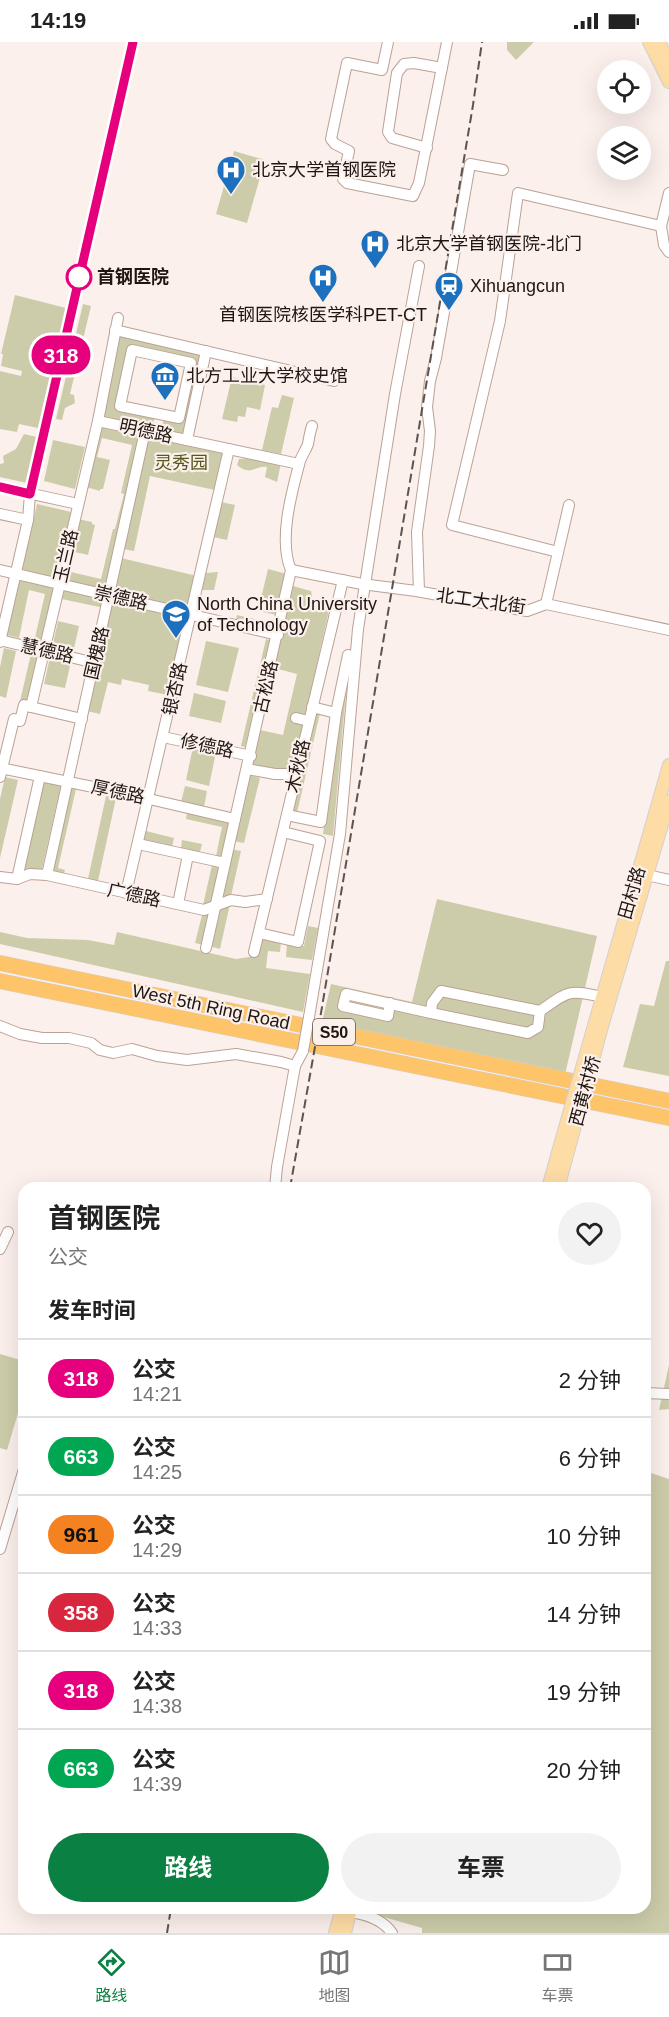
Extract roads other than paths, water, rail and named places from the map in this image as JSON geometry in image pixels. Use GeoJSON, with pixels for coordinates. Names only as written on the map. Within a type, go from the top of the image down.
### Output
{"type":"FeatureCollection","features":[{"type":"Feature","properties":{"kind":"highway","name":"West 5th Ring Road"},"geometry":{"type":"LineString","coordinates":[[0,962],[669,1101]]}},
{"type":"Feature","properties":{"kind":"highway","name":"West 5th Ring Road"},"geometry":{"type":"LineString","coordinates":[[0,982],[669,1118]]}},
{"type":"Feature","properties":{"kind":"main road"},"geometry":{"type":"LineString","coordinates":[[649,42],[669,82]]}},
{"type":"Feature","properties":{"kind":"main road"},"geometry":{"type":"LineString","coordinates":[[659,42],[669,62]]}},
{"type":"Feature","properties":{"kind":"main road","name":"田村路"},"geometry":{"type":"LineString","coordinates":[[599,1022],[602,997],[669,765]]}},
{"type":"Feature","properties":{"kind":"main road","name":"田村路"},"geometry":{"type":"LineString","coordinates":[[599,1022],[669,801]]}},
{"type":"Feature","properties":{"kind":"main road","name":"西黄村桥"},"geometry":{"type":"LineString","coordinates":[[562,1158],[599,1022]]}},
{"type":"Feature","properties":{"kind":"main road"},"geometry":{"type":"LineString","coordinates":[[551,1182],[562,1158]]}},
{"type":"Feature","properties":{"kind":"main road"},"geometry":{"type":"LineString","coordinates":[[559,1182],[562,1158]]}},
{"type":"Feature","properties":{"kind":"main road"},"geometry":{"type":"LineString","coordinates":[[335,1933],[344,1914]]}},
{"type":"Feature","properties":{"kind":"main road"},"geometry":{"type":"LineString","coordinates":[[345,1933],[347,1914]]}},
{"type":"Feature","properties":{"kind":"street"},"geometry":{"type":"LineString","coordinates":[[0,641],[28,520],[30,494],[133,42]]}},
{"type":"Feature","properties":{"kind":"street"},"geometry":{"type":"LineString","coordinates":[[382,70],[388,42]]}},
{"type":"Feature","properties":{"kind":"street"},"geometry":{"type":"LineString","coordinates":[[397,73],[347,63],[331,139],[334,144],[349,151],[343,178],[347,183],[413,196],[419,183],[427,148],[447,42]]}},
{"type":"Feature","properties":{"kind":"street"},"geometry":{"type":"LineString","coordinates":[[427,148],[392,138],[388,132],[397,73],[404,64],[414,63],[442,68]]}},
{"type":"Feature","properties":{"kind":"street"},"geometry":{"type":"LineString","coordinates":[[419,591],[417,532],[429,446],[427,407],[429,381],[436,358],[470,164],[503,170]]}},
{"type":"Feature","properties":{"kind":"street"},"geometry":{"type":"LineString","coordinates":[[558,552],[452,525],[500,321],[518,193],[661,226]]}},
{"type":"Feature","properties":{"kind":"street"},"geometry":{"type":"LineString","coordinates":[[669,193],[661,226],[664,245],[669,252]]}},
{"type":"Feature","properties":{"kind":"street"},"geometry":{"type":"LineString","coordinates":[[276,1182],[295,1066],[303,1051],[340,834],[364,584],[395,394],[419,266]]}},
{"type":"Feature","properties":{"kind":"street","name":"玉兰路"},"geometry":{"type":"LineString","coordinates":[[31,707],[98,421],[118,318]]}},
{"type":"Feature","properties":{"kind":"street"},"geometry":{"type":"LineString","coordinates":[[115,330],[334,381]]}},
{"type":"Feature","properties":{"kind":"street"},"geometry":{"type":"LineString","coordinates":[[132,350],[191,363],[179,418],[159,414],[120,406],[132,350]]}},
{"type":"Feature","properties":{"kind":"street"},"geometry":{"type":"LineString","coordinates":[[187,440],[206,351]]}},
{"type":"Feature","properties":{"kind":"street","name":"国槐路"},"geometry":{"type":"LineString","coordinates":[[47,875],[109,596],[150,432],[159,414]]}},
{"type":"Feature","properties":{"kind":"street","name":"明德路"},"geometry":{"type":"LineString","coordinates":[[98,421],[299,464]]}},
{"type":"Feature","properties":{"kind":"street","name":"古松路"},"geometry":{"type":"LineString","coordinates":[[206,948],[278,635],[291,570],[286,550],[288,517],[299,464],[307,447],[312,426]]}},
{"type":"Feature","properties":{"kind":"street","name":"银杏路"},"geometry":{"type":"LineString","coordinates":[[126,893],[229,449]]}},
{"type":"Feature","properties":{"kind":"street"},"geometry":{"type":"LineString","coordinates":[[0,487],[78,504]]}},
{"type":"Feature","properties":{"kind":"street"},"geometry":{"type":"LineString","coordinates":[[546,604],[570,505]]}},
{"type":"Feature","properties":{"kind":"street"},"geometry":{"type":"LineString","coordinates":[[0,514],[28,520]]}},
{"type":"Feature","properties":{"kind":"street","name":"崇德路"},"geometry":{"type":"LineString","coordinates":[[0,570],[278,635]]}},
{"type":"Feature","properties":{"kind":"street","name":"北工大北街"},"geometry":{"type":"LineString","coordinates":[[291,570],[527,610],[546,604],[669,630]]}},
{"type":"Feature","properties":{"kind":"street","name":"木秋路"},"geometry":{"type":"LineString","coordinates":[[254,952],[343,580]]}},
{"type":"Feature","properties":{"kind":"street","name":"慧德路"},"geometry":{"type":"LineString","coordinates":[[0,641],[95,663]]}},
{"type":"Feature","properties":{"kind":"street"},"geometry":{"type":"LineString","coordinates":[[287,815],[321,822],[336,712],[348,655]]}},
{"type":"Feature","properties":{"kind":"street"},"geometry":{"type":"LineString","coordinates":[[1,771],[14,719],[20,721],[24,705],[82,719]]}},
{"type":"Feature","properties":{"kind":"street"},"geometry":{"type":"LineString","coordinates":[[312,707],[336,712]]}},
{"type":"Feature","properties":{"kind":"street"},"geometry":{"type":"LineString","coordinates":[[296,718],[309,721]]}},
{"type":"Feature","properties":{"kind":"street","name":"修德路"},"geometry":{"type":"LineString","coordinates":[[163,736],[250,756]]}},
{"type":"Feature","properties":{"kind":"street"},"geometry":{"type":"LineString","coordinates":[[248,768],[275,774],[297,774]]}},
{"type":"Feature","properties":{"kind":"street","name":"厚德路"},"geometry":{"type":"LineString","coordinates":[[1,771],[40,776],[235,819]]}},
{"type":"Feature","properties":{"kind":"street"},"geometry":{"type":"LineString","coordinates":[[17,879],[40,776]]}},
{"type":"Feature","properties":{"kind":"street"},"geometry":{"type":"LineString","coordinates":[[258,933],[298,942],[320,841],[283,832]]}},
{"type":"Feature","properties":{"kind":"street"},"geometry":{"type":"LineString","coordinates":[[138,844],[225,863]]}},
{"type":"Feature","properties":{"kind":"street"},"geometry":{"type":"LineString","coordinates":[[178,904],[188,855]]}},
{"type":"Feature","properties":{"kind":"street","name":"广德路"},"geometry":{"type":"LineString","coordinates":[[0,877],[17,879],[30,874],[47,875],[204,910],[231,900],[245,902],[267,899]]}},
{"type":"Feature","properties":{"kind":"street"},"geometry":{"type":"LineString","coordinates":[[647,875],[669,880]]}},
{"type":"Feature","properties":{"kind":"street"},"geometry":{"type":"LineString","coordinates":[[431,1012],[432,1003],[441,990],[540,1011]]}},
{"type":"Feature","properties":{"kind":"street"},"geometry":{"type":"LineString","coordinates":[[390,1003],[528,1033],[538,1027],[540,1011],[561,996],[575,991],[602,997]]}},
{"type":"Feature","properties":{"kind":"street"},"geometry":{"type":"LineString","coordinates":[[0,1026],[20,1034],[42,1038],[69,1038],[91,1043],[100,1050],[113,1053],[132,1049],[187,1060],[236,1054],[295,1066]]}},
{"type":"Feature","properties":{"kind":"street"},"geometry":{"type":"LineString","coordinates":[[0,1249],[8,1232]]}},
{"type":"Feature","properties":{"kind":"street"},"geometry":{"type":"LineString","coordinates":[[651,1393],[669,1394]]}},
{"type":"Feature","properties":{"kind":"street"},"geometry":{"type":"LineString","coordinates":[[0,1549],[18,1489]]}},
{"type":"Feature","properties":{"kind":"street"},"geometry":{"type":"LineString","coordinates":[[362,1914],[383,1923],[392,1933]]}},
{"type":"Feature","properties":{"kind":"railway"},"geometry":{"type":"LineString","coordinates":[[291,1182],[482,42]]}},
{"type":"Feature","properties":{"kind":"railway"},"geometry":{"type":"LineString","coordinates":[[167,1933],[170,1914]]}},
{"type":"Feature","properties":{"kind":"place","name":"北京大学首钢医院"},"geometry":{"type":"Point","coordinates":[231,196]}},
{"type":"Feature","properties":{"kind":"place","name":"北京大学首钢医院-北门"},"geometry":{"type":"Point","coordinates":[375,270]}},
{"type":"Feature","properties":{"kind":"place","name":"首钢医院"},"geometry":{"type":"Point","coordinates":[79,277]}},
{"type":"Feature","properties":{"kind":"place","name":"首钢医院核医学科PET-CT"},"geometry":{"type":"Point","coordinates":[323,304]}},
{"type":"Feature","properties":{"kind":"place","name":"Xihuangcun"},"geometry":{"type":"Point","coordinates":[449,312]}},
{"type":"Feature","properties":{"kind":"place","name":"北方工业大学校史馆"},"geometry":{"type":"Point","coordinates":[165,402]}},
{"type":"Feature","properties":{"kind":"place","name":"North China University of Technology"},"geometry":{"type":"Point","coordinates":[176,640]}},
{"type":"Feature","properties":{"kind":"park label","name":"灵秀园"},"geometry":{"type":"Point","coordinates":[181,463]}}]}
